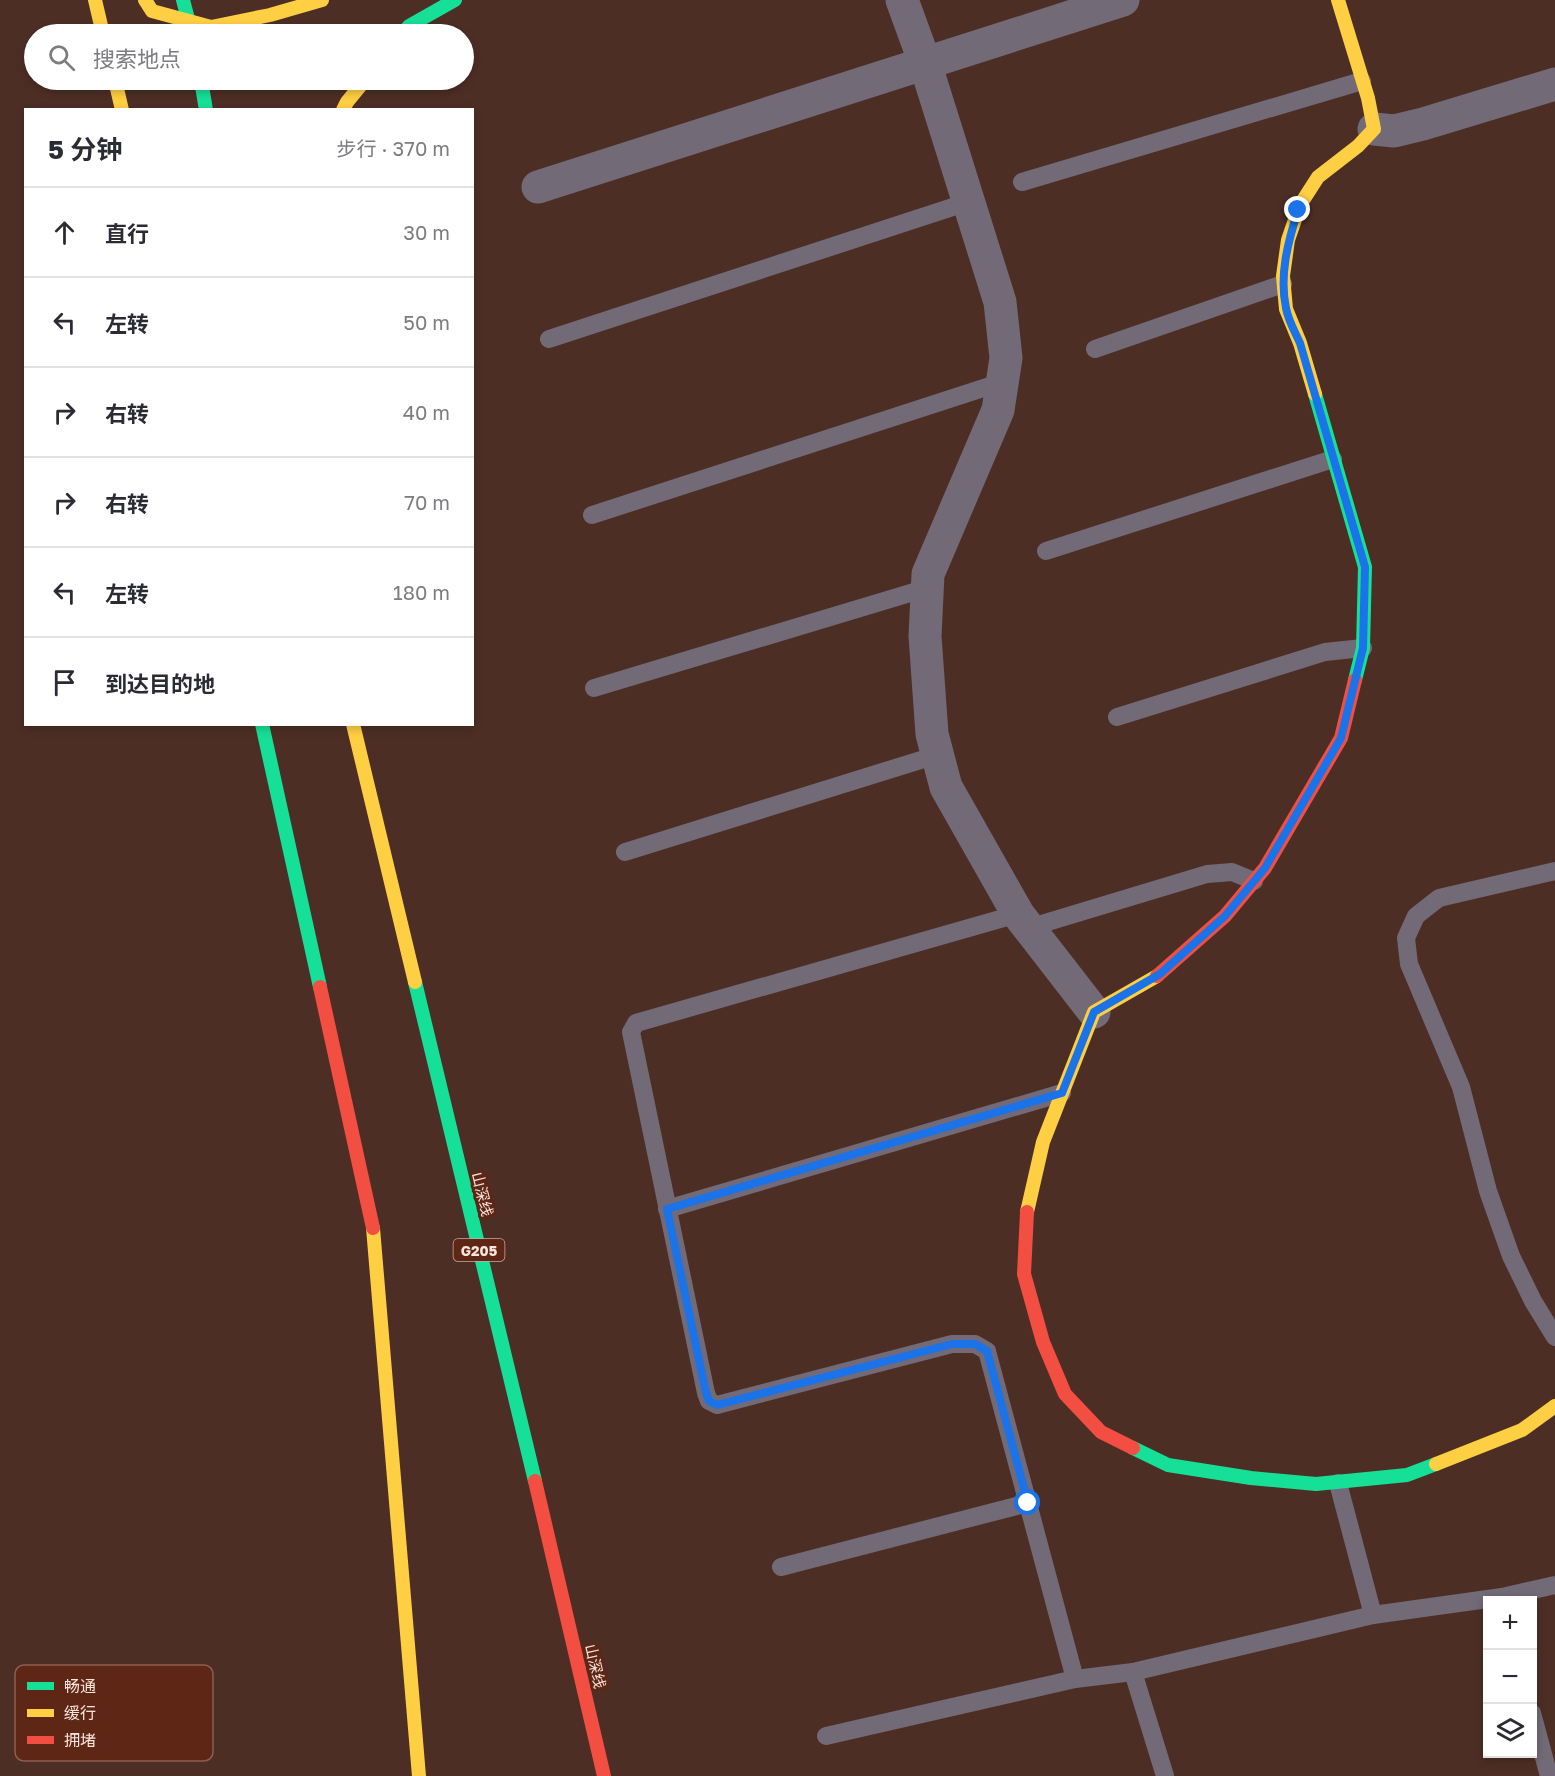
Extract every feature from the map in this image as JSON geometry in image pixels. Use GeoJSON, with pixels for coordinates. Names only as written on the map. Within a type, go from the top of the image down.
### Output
{"type":"FeatureCollection","features":[{"type":"Feature","properties":{"kind":"main road"},"geometry":{"type":"LineString","coordinates":[[95,0],[101,24]]}},
{"type":"Feature","properties":{"kind":"main road"},"geometry":{"type":"LineString","coordinates":[[145,0],[152,11],[182,24]]}},
{"type":"Feature","properties":{"kind":"main road"},"geometry":{"type":"LineString","coordinates":[[183,0],[190,24]]}},
{"type":"Feature","properties":{"kind":"main road"},"geometry":{"type":"LineString","coordinates":[[226,24],[270,15],[322,0]]}},
{"type":"Feature","properties":{"kind":"main road"},"geometry":{"type":"LineString","coordinates":[[413,24],[455,0]]}},
{"type":"Feature","properties":{"kind":"main road"},"geometry":{"type":"LineString","coordinates":[[1338,0],[1374,129],[1363,143],[1319,176],[1307,193],[1298,210],[1288,244],[1283,284],[1286,310],[1300,343],[1365,567],[1363,648],[1341,738],[1265,868],[1225,916],[1160,974],[1094,1012],[1043,1142],[1026,1217],[1024,1274],[1043,1342],[1065,1394],[1101,1432],[1168,1465],[1262,1479],[1316,1484],[1407,1475],[1522,1430],[1555,1406]]}},
{"type":"Feature","properties":{"kind":"main road"},"geometry":{"type":"LineString","coordinates":[[196,24],[209,14]]}},
{"type":"Feature","properties":{"kind":"main road"},"geometry":{"type":"LineString","coordinates":[[117,90],[122,108]]}},
{"type":"Feature","properties":{"kind":"main road"},"geometry":{"type":"LineString","coordinates":[[130,108],[133,90]]}},
{"type":"Feature","properties":{"kind":"main road"},"geometry":{"type":"LineString","coordinates":[[203,90],[206,108]]}},
{"type":"Feature","properties":{"kind":"main road"},"geometry":{"type":"LineString","coordinates":[[344,108],[357,90]]}},
{"type":"Feature","properties":{"kind":"main road"},"geometry":{"type":"LineString","coordinates":[[262,726],[372,1220],[420,1776]]}},
{"type":"Feature","properties":{"kind":"main road","name":"山深线"},"geometry":{"type":"LineString","coordinates":[[353,726],[604,1776]]}},
{"type":"Feature","properties":{"kind":"street"},"geometry":{"type":"LineString","coordinates":[[902,0],[925,63],[1000,302],[1006,358],[998,410],[928,573],[925,636],[932,734],[946,787],[1023,921],[1094,1012]]}},
{"type":"Feature","properties":{"kind":"street"},"geometry":{"type":"LineString","coordinates":[[538,187],[1123,0]]}},
{"type":"Feature","properties":{"kind":"street"},"geometry":{"type":"LineString","coordinates":[[1374,129],[1394,131],[1423,124],[1555,84]]}},
{"type":"Feature","properties":{"kind":"lane"},"geometry":{"type":"LineString","coordinates":[[1022,182],[1362,81]]}},
{"type":"Feature","properties":{"kind":"lane"},"geometry":{"type":"LineString","coordinates":[[549,339],[968,202]]}},
{"type":"Feature","properties":{"kind":"lane"},"geometry":{"type":"LineString","coordinates":[[1095,349],[1283,284]]}},
{"type":"Feature","properties":{"kind":"lane"},"geometry":{"type":"LineString","coordinates":[[592,514],[1002,382]]}},
{"type":"Feature","properties":{"kind":"lane"},"geometry":{"type":"LineString","coordinates":[[1046,551],[1333,459]]}},
{"type":"Feature","properties":{"kind":"lane"},"geometry":{"type":"LineString","coordinates":[[594,688],[927,588]]}},
{"type":"Feature","properties":{"kind":"lane"},"geometry":{"type":"LineString","coordinates":[[1117,717],[1325,651],[1363,648]]}},
{"type":"Feature","properties":{"kind":"lane"},"geometry":{"type":"LineString","coordinates":[[625,852],[937,755]]}},
{"type":"Feature","properties":{"kind":"lane"},"geometry":{"type":"LineString","coordinates":[[1555,871],[1439,898],[1416,916],[1406,938],[1409,964],[1461,1087],[1488,1191],[1511,1256],[1533,1301],[1555,1337]]}},
{"type":"Feature","properties":{"kind":"lane"},"geometry":{"type":"LineString","coordinates":[[1075,1678],[987,1351],[975,1344],[952,1344],[717,1405],[709,1401],[631,1032],[636,1023],[1207,874],[1232,872],[1254,881]]}},
{"type":"Feature","properties":{"kind":"lane"},"geometry":{"type":"LineString","coordinates":[[667,1209],[1062,1093]]}},
{"type":"Feature","properties":{"kind":"lane"},"geometry":{"type":"LineString","coordinates":[[1338,1483],[1373,1615]]}},
{"type":"Feature","properties":{"kind":"lane"},"geometry":{"type":"LineString","coordinates":[[781,1567],[1028,1503]]}},
{"type":"Feature","properties":{"kind":"lane"},"geometry":{"type":"LineString","coordinates":[[1514,1596],[1555,1585]]}},
{"type":"Feature","properties":{"kind":"lane"},"geometry":{"type":"LineString","coordinates":[[826,1736],[1075,1678],[1133,1672],[1373,1615],[1483,1601]]}},
{"type":"Feature","properties":{"kind":"lane"},"geometry":{"type":"LineString","coordinates":[[1133,1672],[1165,1776]]}},
{"type":"Feature","properties":{"kind":"lane"},"geometry":{"type":"LineString","coordinates":[[1537,1726],[1552,1776]]}},
{"type":"Feature","properties":{"kind":"traffic: fast"},"geometry":{"type":"LineString","coordinates":[[183,0],[189,24]]}},
{"type":"Feature","properties":{"kind":"traffic: fast"},"geometry":{"type":"LineString","coordinates":[[413,24],[455,0]]}},
{"type":"Feature","properties":{"kind":"traffic: fast"},"geometry":{"type":"LineString","coordinates":[[203,90],[206,108]]}},
{"type":"Feature","properties":{"kind":"traffic: fast"},"geometry":{"type":"LineString","coordinates":[[1315,394],[1365,567],[1363,648],[1355,680]]}},
{"type":"Feature","properties":{"kind":"traffic: fast"},"geometry":{"type":"LineString","coordinates":[[262,726],[320,987]]}},
{"type":"Feature","properties":{"kind":"traffic: fast"},"geometry":{"type":"LineString","coordinates":[[415,982],[535,1481]]}},
{"type":"Feature","properties":{"kind":"traffic: fast"},"geometry":{"type":"LineString","coordinates":[[1133,1448],[1168,1465],[1251,1478],[1316,1484],[1407,1475],[1436,1464]]}},
{"type":"Feature","properties":{"kind":"traffic: slow"},"geometry":{"type":"LineString","coordinates":[[95,0],[101,24]]}},
{"type":"Feature","properties":{"kind":"traffic: slow"},"geometry":{"type":"LineString","coordinates":[[145,0],[152,11],[200,24]]}},
{"type":"Feature","properties":{"kind":"traffic: slow"},"geometry":{"type":"LineString","coordinates":[[226,24],[270,15],[322,0]]}},
{"type":"Feature","properties":{"kind":"traffic: slow"},"geometry":{"type":"LineString","coordinates":[[1315,394],[1300,343],[1286,309],[1283,276],[1288,240],[1300,205],[1318,177],[1358,146],[1374,129],[1368,98],[1338,0]]}},
{"type":"Feature","properties":{"kind":"traffic: slow"},"geometry":{"type":"LineString","coordinates":[[117,90],[122,108]]}},
{"type":"Feature","properties":{"kind":"traffic: slow"},"geometry":{"type":"LineString","coordinates":[[344,108],[357,90]]}},
{"type":"Feature","properties":{"kind":"traffic: slow"},"geometry":{"type":"LineString","coordinates":[[353,726],[415,982]]}},
{"type":"Feature","properties":{"kind":"traffic: slow"},"geometry":{"type":"LineString","coordinates":[[1027,1212],[1043,1142],[1094,1012],[1157,976]]}},
{"type":"Feature","properties":{"kind":"traffic: slow"},"geometry":{"type":"LineString","coordinates":[[373,1228],[419,1776]]}},
{"type":"Feature","properties":{"kind":"traffic: slow"},"geometry":{"type":"LineString","coordinates":[[1436,1464],[1522,1430],[1555,1406]]}},
{"type":"Feature","properties":{"kind":"traffic: jam"},"geometry":{"type":"LineString","coordinates":[[1157,976],[1225,916],[1265,868],[1341,738],[1355,680]]}},
{"type":"Feature","properties":{"kind":"traffic: jam"},"geometry":{"type":"LineString","coordinates":[[320,987],[373,1228]]}},
{"type":"Feature","properties":{"kind":"traffic: jam"},"geometry":{"type":"LineString","coordinates":[[1027,1212],[1024,1274],[1043,1342],[1065,1394],[1101,1432],[1133,1448]]}},
{"type":"Feature","properties":{"kind":"traffic: jam"},"geometry":{"type":"LineString","coordinates":[[535,1481],[604,1776]]}},
{"type":"Feature","properties":{"kind":"route"},"geometry":{"type":"LineString","coordinates":[[1028,1503],[987,1351],[975,1344],[952,1344],[717,1405],[709,1401],[667,1209],[1062,1093],[1094,1012],[1160,974],[1225,916],[1265,868],[1341,738],[1363,648],[1365,567],[1300,343],[1286,310],[1283,284],[1288,244],[1298,210]]}}]}
